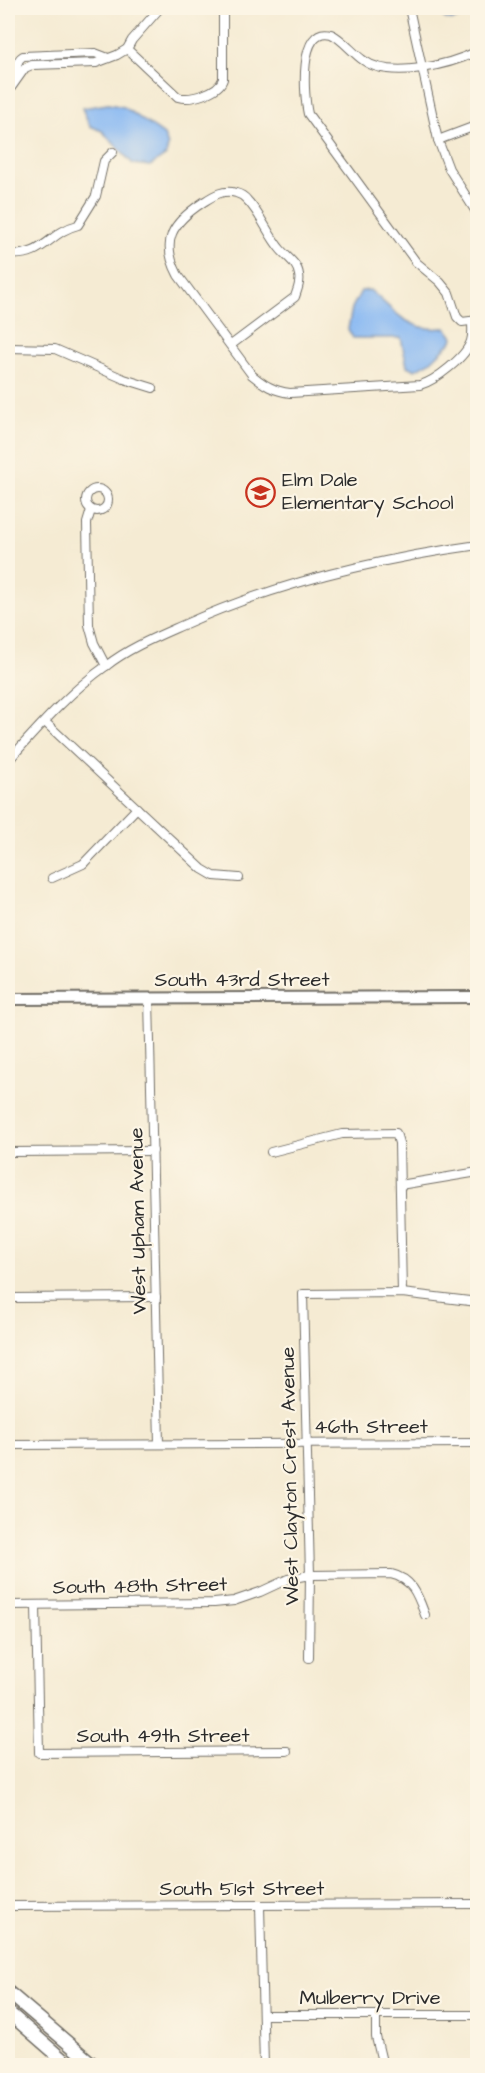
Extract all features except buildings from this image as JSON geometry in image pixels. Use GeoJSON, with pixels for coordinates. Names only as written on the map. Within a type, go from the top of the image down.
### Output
{"type":"FeatureCollection","features":[{"type":"Feature","properties":{"kind":"main road"},"geometry":{"type":"LineString","coordinates":[[8,1992],[95,2066]]}},
{"type":"Feature","properties":{"kind":"main road"},"geometry":{"type":"LineString","coordinates":[[8,2012],[70,2066]]}},
{"type":"Feature","properties":{"kind":"street"},"geometry":{"type":"LineString","coordinates":[[8,92],[25,68],[32,65],[96,63],[127,49],[160,8]]}},
{"type":"Feature","properties":{"kind":"street"},"geometry":{"type":"LineString","coordinates":[[127,49],[178,97],[188,99],[216,88],[221,85],[223,79],[223,8]]}},
{"type":"Feature","properties":{"kind":"street"},"geometry":{"type":"LineString","coordinates":[[409,8],[438,140],[449,169],[477,215]]}},
{"type":"Feature","properties":{"kind":"street"},"geometry":{"type":"LineString","coordinates":[[231,345],[295,297],[299,275],[296,265],[281,249],[248,200],[228,191],[217,194],[177,222],[169,247],[171,261],[178,275],[252,375],[264,385],[277,391],[290,393],[420,385],[431,382],[457,360],[471,343],[475,321],[462,322],[456,317],[448,293],[440,282],[416,262],[308,114],[305,101],[307,50],[311,41],[324,34],[331,34],[364,61],[389,70],[422,67],[462,59],[477,51]]}},
{"type":"Feature","properties":{"kind":"street"},"geometry":{"type":"LineString","coordinates":[[17,78],[17,64],[19,58],[23,56],[95,53],[108,58]]}},
{"type":"Feature","properties":{"kind":"street"},"geometry":{"type":"LineString","coordinates":[[438,140],[477,125]]}},
{"type":"Feature","properties":{"kind":"street"},"geometry":{"type":"LineString","coordinates":[[8,254],[28,254],[40,249],[67,228],[78,225],[96,196],[104,161],[113,152]]}},
{"type":"Feature","properties":{"kind":"street"},"geometry":{"type":"LineString","coordinates":[[8,348],[55,349],[124,379],[153,388]]}},
{"type":"Feature","properties":{"kind":"street"},"geometry":{"type":"LineString","coordinates":[[91,510],[87,523],[89,625],[94,643],[106,666]]}},
{"type":"Feature","properties":{"kind":"street"},"geometry":{"type":"LineString","coordinates":[[8,761],[45,722],[106,666],[141,644],[210,613],[278,590],[367,564],[477,544]]}},
{"type":"Feature","properties":{"kind":"street"},"geometry":{"type":"LineString","coordinates":[[45,722],[202,869],[214,876],[239,878]]}},
{"type":"Feature","properties":{"kind":"street"},"geometry":{"type":"LineString","coordinates":[[52,878],[83,864],[138,808]]}},
{"type":"Feature","properties":{"kind":"street","name":"South 43rd Street"},"geometry":{"type":"LineString","coordinates":[[8,999],[477,997]]}},
{"type":"Feature","properties":{"kind":"street","name":"West Upham Avenue"},"geometry":{"type":"LineString","coordinates":[[149,998],[159,1444]]}},
{"type":"Feature","properties":{"kind":"street"},"geometry":{"type":"LineString","coordinates":[[271,1152],[342,1134],[396,1133],[399,1143],[402,1293],[477,1302]]}},
{"type":"Feature","properties":{"kind":"street"},"geometry":{"type":"LineString","coordinates":[[8,1152],[153,1151]]}},
{"type":"Feature","properties":{"kind":"street"},"geometry":{"type":"LineString","coordinates":[[400,1185],[477,1172]]}},
{"type":"Feature","properties":{"kind":"street","name":"West Clayton Crest Avenue"},"geometry":{"type":"LineString","coordinates":[[309,1658],[310,1575],[303,1294],[402,1293]]}},
{"type":"Feature","properties":{"kind":"street"},"geometry":{"type":"LineString","coordinates":[[8,1298],[156,1297]]}},
{"type":"Feature","properties":{"kind":"street","name":"46th Street"},"geometry":{"type":"LineString","coordinates":[[8,1445],[477,1443]]}},
{"type":"Feature","properties":{"kind":"street","name":"South 48th Street"},"geometry":{"type":"LineString","coordinates":[[8,1605],[224,1602],[260,1592],[288,1579],[310,1575],[391,1574],[401,1576],[415,1588],[425,1615]]}},
{"type":"Feature","properties":{"kind":"street","name":"South 49th Street"},"geometry":{"type":"LineString","coordinates":[[36,1605],[39,1753],[287,1751]]}},
{"type":"Feature","properties":{"kind":"street","name":"South 51st Street"},"geometry":{"type":"LineString","coordinates":[[8,1906],[477,1904]]}},
{"type":"Feature","properties":{"kind":"street"},"geometry":{"type":"LineString","coordinates":[[260,1906],[264,2066]]}},
{"type":"Feature","properties":{"kind":"street","name":"Mulberry Drive"},"geometry":{"type":"LineString","coordinates":[[263,2015],[477,2015]]}},
{"type":"Feature","properties":{"kind":"street"},"geometry":{"type":"LineString","coordinates":[[376,2016],[376,2037],[382,2066]]}},
{"type":"Feature","properties":{"kind":"water"},"geometry":{"type":"Polygon","coordinates":[[[438,8],[469,8],[457,19],[448,20],[438,8]]]}},
{"type":"Feature","properties":{"kind":"water"},"geometry":{"type":"Polygon","coordinates":[[[108,104],[124,107],[164,135],[168,146],[166,155],[150,166],[133,164],[102,131],[90,126],[82,108],[108,104]]]}},
{"type":"Feature","properties":{"kind":"water"},"geometry":{"type":"Polygon","coordinates":[[[370,290],[410,323],[427,328],[446,328],[453,337],[452,341],[430,362],[415,370],[407,366],[401,338],[353,338],[348,329],[352,308],[361,291],[370,290]]]}},
{"type":"Feature","properties":{"kind":"place","name":"Elm Dale Elementary School"},"geometry":{"type":"Point","coordinates":[261,492]}}]}
